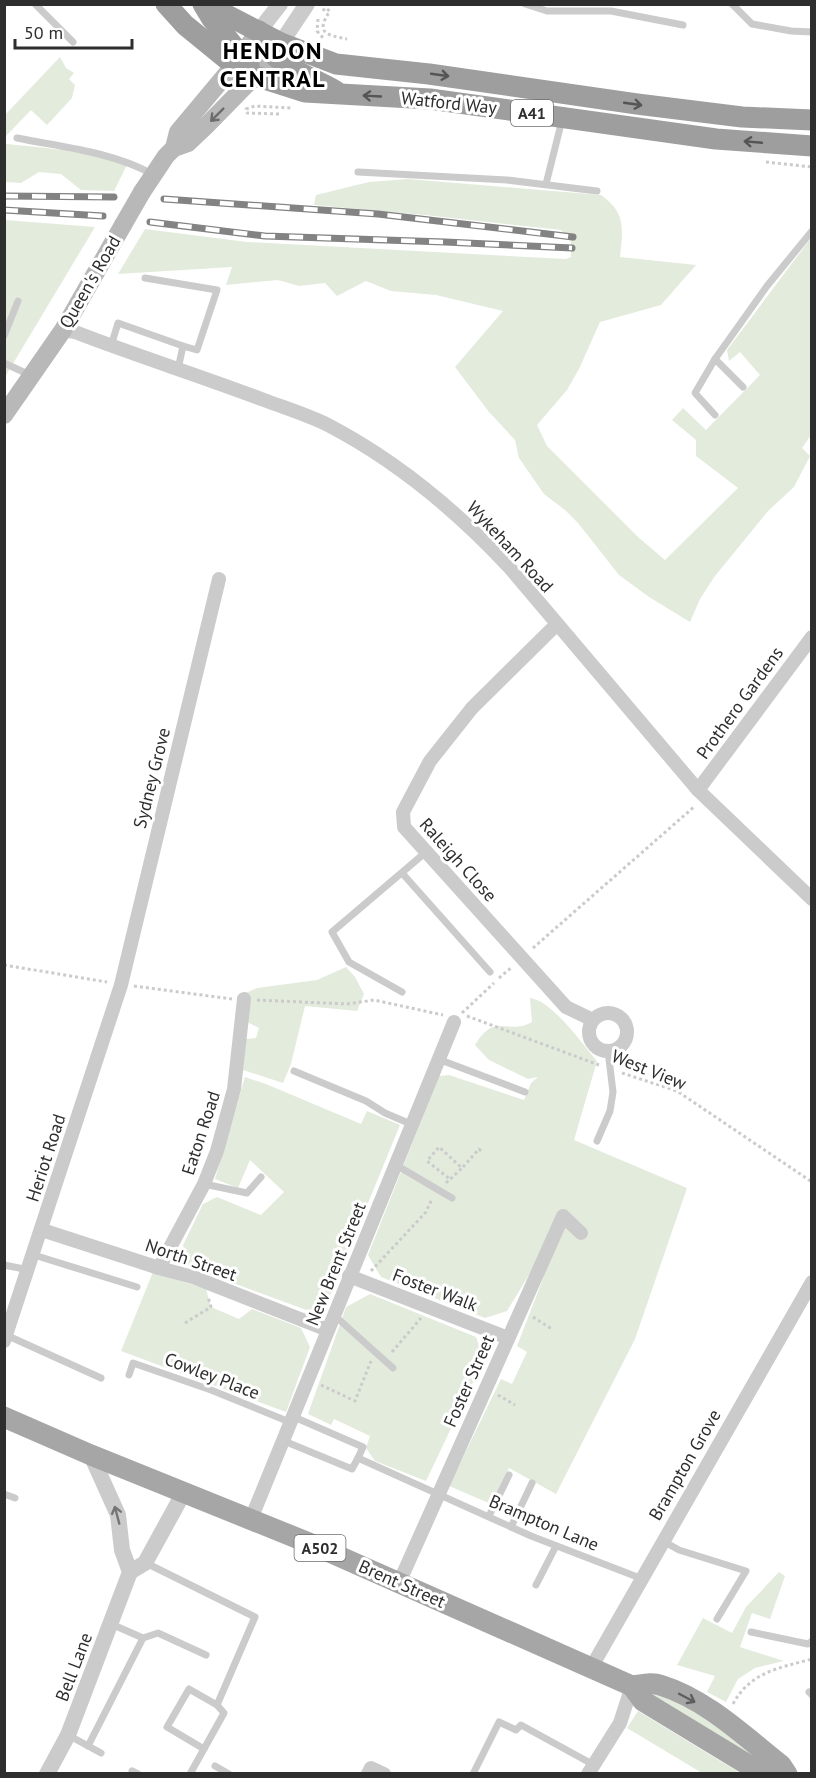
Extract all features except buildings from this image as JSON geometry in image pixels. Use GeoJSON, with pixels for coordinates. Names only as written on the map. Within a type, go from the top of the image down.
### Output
{"type":"FeatureCollection","features":[{"type":"Feature","properties":{"kind":"highway"},"geometry":{"type":"LineString","coordinates":[[166,4],[185,25],[238,60],[255,76]]}},
{"type":"Feature","properties":{"kind":"highway"},"geometry":{"type":"LineString","coordinates":[[203,4],[238,60]]}},
{"type":"Feature","properties":{"kind":"highway","name":"A41"},"geometry":{"type":"LineString","coordinates":[[211,4],[225,14],[259,31]]}},
{"type":"Feature","properties":{"kind":"highway","name":"Watford Way"},"geometry":{"type":"LineString","coordinates":[[259,31],[277,49],[336,64],[429,74],[730,116],[812,120]]}},
{"type":"Feature","properties":{"kind":"highway"},"geometry":{"type":"LineString","coordinates":[[277,49],[282,64],[341,94]]}},
{"type":"Feature","properties":{"kind":"highway","name":"Watford Way"},"geometry":{"type":"LineString","coordinates":[[255,76],[305,92],[430,99],[716,139],[812,147]]}},
{"type":"Feature","properties":{"kind":"main road","name":"Queen's Road"},"geometry":{"type":"LineString","coordinates":[[4,415],[63,330],[142,192],[174,148],[178,132],[259,31]]}},
{"type":"Feature","properties":{"kind":"main road","name":"Queen's Road"},"geometry":{"type":"LineString","coordinates":[[174,148],[188,143],[255,76],[277,49]]}},
{"type":"Feature","properties":{"kind":"main road","name":"Brent Street"},"geometry":{"type":"LineString","coordinates":[[4,1417],[91,1455],[309,1543],[632,1686],[658,1684],[689,1698],[724,1720],[781,1765],[787,1773]]}},
{"type":"Feature","properties":{"kind":"main road","name":"Brent Street"},"geometry":{"type":"LineString","coordinates":[[632,1686],[643,1701],[763,1773]]}},
{"type":"Feature","properties":{"kind":"street"},"geometry":{"type":"LineString","coordinates":[[259,31],[280,4]]}},
{"type":"Feature","properties":{"kind":"street"},"geometry":{"type":"LineString","coordinates":[[277,49],[307,4]]}},
{"type":"Feature","properties":{"kind":"street","name":"Wykeham Road"},"geometry":{"type":"LineString","coordinates":[[63,330],[75,332],[326,424],[374,451],[440,500],[476,532],[510,568],[556,625],[702,794],[812,899]]}},
{"type":"Feature","properties":{"kind":"street","name":"Sydney Grove"},"geometry":{"type":"LineString","coordinates":[[121,984],[219,579]]}},
{"type":"Feature","properties":{"kind":"street","name":"Raleigh Close"},"geometry":{"type":"LineString","coordinates":[[556,625],[472,708],[430,760],[403,812],[404,827],[566,1007],[593,1020]]}},
{"type":"Feature","properties":{"kind":"street","name":"Prothero Gardens"},"geometry":{"type":"LineString","coordinates":[[702,794],[812,637]]}},
{"type":"Feature","properties":{"kind":"street","name":"Heriot Road"},"geometry":{"type":"LineString","coordinates":[[5,1338],[121,984]]}},
{"type":"Feature","properties":{"kind":"street","name":"Eaton Road"},"geometry":{"type":"LineString","coordinates":[[159,1268],[204,1184],[216,1151],[234,1089],[244,999]]}},
{"type":"Feature","properties":{"kind":"street"},"geometry":{"type":"LineString","coordinates":[[611,1013],[617,1015],[626,1025],[625,1040],[621,1046],[608,1051],[599,1048],[590,1038],[589,1032],[593,1020],[598,1016],[611,1013]]}},
{"type":"Feature","properties":{"kind":"street","name":"New Brent Street"},"geometry":{"type":"LineString","coordinates":[[251,1519],[334,1315],[355,1278],[396,1165],[438,1059],[457,1018]]}},
{"type":"Feature","properties":{"kind":"street","name":"Foster Street"},"geometry":{"type":"LineString","coordinates":[[399,1583],[563,1216],[581,1233]]}},
{"type":"Feature","properties":{"kind":"street","name":"North Street"},"geometry":{"type":"LineString","coordinates":[[42,1230],[209,1284],[328,1330]]}},
{"type":"Feature","properties":{"kind":"street","name":"Foster Walk"},"geometry":{"type":"LineString","coordinates":[[355,1278],[508,1338]]}},
{"type":"Feature","properties":{"kind":"street","name":"Brampton Grove"},"geometry":{"type":"LineString","coordinates":[[591,1668],[640,1578],[812,1281]]}},
{"type":"Feature","properties":{"kind":"street"},"geometry":{"type":"LineString","coordinates":[[91,1455],[118,1515],[122,1550],[130,1572],[146,1563],[184,1492]]}},
{"type":"Feature","properties":{"kind":"street","name":"Bell Lane"},"geometry":{"type":"LineString","coordinates":[[47,1773],[68,1735],[130,1572]]}},
{"type":"Feature","properties":{"kind":"street"},"geometry":{"type":"LineString","coordinates":[[591,1769],[620,1723],[632,1686]]}},
{"type":"Feature","properties":{"kind":"street"},"geometry":{"type":"LineString","coordinates":[[368,1773],[370,1768],[384,1773]]}},
{"type":"Feature","properties":{"kind":"lane"},"geometry":{"type":"LineString","coordinates":[[35,4],[73,42]]}},
{"type":"Feature","properties":{"kind":"lane"},"geometry":{"type":"LineString","coordinates":[[525,4],[547,11],[612,11],[683,25]]}},
{"type":"Feature","properties":{"kind":"lane"},"geometry":{"type":"LineString","coordinates":[[732,4],[752,24],[812,32]]}},
{"type":"Feature","properties":{"kind":"lane"},"geometry":{"type":"LineString","coordinates":[[546,184],[562,117]]}},
{"type":"Feature","properties":{"kind":"lane"},"geometry":{"type":"LineString","coordinates":[[17,138],[112,157],[153,174]]}},
{"type":"Feature","properties":{"kind":"lane"},"geometry":{"type":"LineString","coordinates":[[358,172],[507,180],[597,191]]}},
{"type":"Feature","properties":{"kind":"lane"},"geometry":{"type":"LineString","coordinates":[[715,415],[695,393],[715,359],[767,286],[812,231]]}},
{"type":"Feature","properties":{"kind":"lane"},"geometry":{"type":"LineString","coordinates":[[111,347],[117,323],[196,350],[217,290],[145,278]]}},
{"type":"Feature","properties":{"kind":"lane"},"geometry":{"type":"LineString","coordinates":[[4,336],[18,301]]}},
{"type":"Feature","properties":{"kind":"lane"},"geometry":{"type":"LineString","coordinates":[[178,369],[183,346]]}},
{"type":"Feature","properties":{"kind":"lane"},"geometry":{"type":"LineString","coordinates":[[715,359],[743,387]]}},
{"type":"Feature","properties":{"kind":"lane"},"geometry":{"type":"LineString","coordinates":[[4,363],[32,376]]}},
{"type":"Feature","properties":{"kind":"lane"},"geometry":{"type":"LineString","coordinates":[[402,992],[349,962],[332,932],[426,852]]}},
{"type":"Feature","properties":{"kind":"lane"},"geometry":{"type":"LineString","coordinates":[[402,873],[490,972]]}},
{"type":"Feature","properties":{"kind":"lane"},"geometry":{"type":"LineString","coordinates":[[597,1141],[610,1111],[613,1092],[608,1051]]}},
{"type":"Feature","properties":{"kind":"lane"},"geometry":{"type":"LineString","coordinates":[[438,1059],[525,1092]]}},
{"type":"Feature","properties":{"kind":"lane"},"geometry":{"type":"LineString","coordinates":[[294,1071],[366,1101],[385,1113],[413,1125]]}},
{"type":"Feature","properties":{"kind":"lane"},"geometry":{"type":"LineString","coordinates":[[396,1165],[452,1198]]}},
{"type":"Feature","properties":{"kind":"lane"},"geometry":{"type":"LineString","coordinates":[[204,1184],[247,1193],[261,1177]]}},
{"type":"Feature","properties":{"kind":"lane"},"geometry":{"type":"LineString","coordinates":[[34,1255],[136,1287]]}},
{"type":"Feature","properties":{"kind":"lane"},"geometry":{"type":"LineString","coordinates":[[4,1265],[29,1270]]}},
{"type":"Feature","properties":{"kind":"lane"},"geometry":{"type":"LineString","coordinates":[[334,1315],[393,1368]]}},
{"type":"Feature","properties":{"kind":"lane"},"geometry":{"type":"LineString","coordinates":[[5,1338],[101,1378]]}},
{"type":"Feature","properties":{"kind":"lane","name":"Cowley Place"},"geometry":{"type":"LineString","coordinates":[[129,1375],[133,1363],[293,1420]]}},
{"type":"Feature","properties":{"kind":"lane"},"geometry":{"type":"LineString","coordinates":[[284,1441],[352,1469],[358,1458],[363,1446],[293,1420]]}},
{"type":"Feature","properties":{"kind":"lane","name":"Brampton Lane"},"geometry":{"type":"LineString","coordinates":[[358,1458],[511,1527],[640,1578]]}},
{"type":"Feature","properties":{"kind":"lane"},"geometry":{"type":"LineString","coordinates":[[489,1516],[509,1475]]}},
{"type":"Feature","properties":{"kind":"lane"},"geometry":{"type":"LineString","coordinates":[[511,1527],[532,1483]]}},
{"type":"Feature","properties":{"kind":"lane"},"geometry":{"type":"LineString","coordinates":[[4,1494],[15,1498]]}},
{"type":"Feature","properties":{"kind":"lane"},"geometry":{"type":"LineString","coordinates":[[662,1540],[679,1550],[746,1571],[717,1619]]}},
{"type":"Feature","properties":{"kind":"lane"},"geometry":{"type":"LineString","coordinates":[[536,1585],[556,1546]]}},
{"type":"Feature","properties":{"kind":"lane"},"geometry":{"type":"LineString","coordinates":[[146,1563],[255,1617],[217,1705]]}},
{"type":"Feature","properties":{"kind":"lane"},"geometry":{"type":"LineString","coordinates":[[111,1624],[143,1638],[159,1633],[206,1655]]}},
{"type":"Feature","properties":{"kind":"lane"},"geometry":{"type":"LineString","coordinates":[[751,1632],[808,1644],[812,1641]]}},
{"type":"Feature","properties":{"kind":"lane"},"geometry":{"type":"LineString","coordinates":[[88,1746],[143,1638]]}},
{"type":"Feature","properties":{"kind":"lane"},"geometry":{"type":"LineString","coordinates":[[190,1773],[204,1749],[224,1713],[217,1705],[189,1689],[167,1727],[204,1749]]}},
{"type":"Feature","properties":{"kind":"lane"},"geometry":{"type":"LineString","coordinates":[[473,1773],[499,1722],[516,1730],[521,1725],[591,1769]]}},
{"type":"Feature","properties":{"kind":"lane"},"geometry":{"type":"LineString","coordinates":[[68,1735],[101,1753]]}},
{"type":"Feature","properties":{"kind":"lane"},"geometry":{"type":"LineString","coordinates":[[214,1766],[229,1773]]}},
{"type":"Feature","properties":{"kind":"path"},"geometry":{"type":"LineString","coordinates":[[326,41],[320,36],[316,26],[326,6],[330,11],[323,22],[324,32],[347,39]]}},
{"type":"Feature","properties":{"kind":"path"},"geometry":{"type":"LineString","coordinates":[[279,114],[247,113],[246,109],[255,106],[295,108]]}},
{"type":"Feature","properties":{"kind":"path"},"geometry":{"type":"LineString","coordinates":[[765,162],[812,167]]}},
{"type":"Feature","properties":{"kind":"path"},"geometry":{"type":"LineString","coordinates":[[457,1018],[702,794]]}},
{"type":"Feature","properties":{"kind":"path","name":"West View"},"geometry":{"type":"LineString","coordinates":[[457,1018],[475,1017],[611,1069],[677,1091],[812,1182]]}},
{"type":"Feature","properties":{"kind":"path"},"geometry":{"type":"LineString","coordinates":[[451,1180],[427,1161],[439,1147],[462,1168]]}},
{"type":"Feature","properties":{"kind":"path"},"geometry":{"type":"LineString","coordinates":[[355,1278],[426,1212],[436,1189],[451,1180],[479,1149],[482,1152]]}},
{"type":"Feature","properties":{"kind":"path"},"geometry":{"type":"LineString","coordinates":[[185,1323],[211,1307],[206,1289],[209,1284]]}},
{"type":"Feature","properties":{"kind":"path"},"geometry":{"type":"LineString","coordinates":[[385,1360],[430,1307]]}},
{"type":"Feature","properties":{"kind":"path"},"geometry":{"type":"LineString","coordinates":[[520,1311],[552,1329]]}},
{"type":"Feature","properties":{"kind":"path"},"geometry":{"type":"LineString","coordinates":[[309,1379],[355,1401],[375,1351]]}},
{"type":"Feature","properties":{"kind":"path"},"geometry":{"type":"LineString","coordinates":[[486,1388],[515,1406]]}},
{"type":"Feature","properties":{"kind":"path"},"geometry":{"type":"LineString","coordinates":[[724,1720],[741,1689],[748,1684],[766,1672],[812,1659]]}},
{"type":"Feature","properties":{"kind":"shaded area"},"geometry":{"type":"Polygon","coordinates":[[[60,57],[66,68],[74,73],[69,79],[75,85],[72,98],[47,125],[31,110],[5,137],[5,115],[60,57]]]}},
{"type":"Feature","properties":{"kind":"shaded area"},"geometry":{"type":"Polygon","coordinates":[[[4,142],[84,153],[127,165],[114,191],[81,190],[61,174],[39,172],[21,183],[5,182],[4,142]]]}},
{"type":"Feature","properties":{"kind":"shaded area"},"geometry":{"type":"Polygon","coordinates":[[[408,179],[601,195],[619,215],[622,229],[620,257],[696,265],[661,305],[600,322],[567,390],[537,425],[547,446],[638,537],[665,560],[738,488],[696,456],[696,440],[672,420],[683,408],[706,430],[760,375],[740,352],[729,361],[727,350],[811,238],[811,435],[802,448],[810,456],[794,487],[768,511],[715,576],[700,599],[690,622],[619,575],[578,523],[544,494],[519,458],[515,440],[489,412],[455,367],[503,311],[436,295],[391,291],[366,281],[337,296],[325,283],[299,286],[278,280],[226,285],[232,267],[118,274],[145,229],[247,242],[566,259],[571,257],[571,242],[561,230],[314,205],[316,195],[369,182],[408,179]]]}},
{"type":"Feature","properties":{"kind":"shaded area"},"geometry":{"type":"Polygon","coordinates":[[[5,220],[95,227],[5,377],[5,220]]]}},
{"type":"Feature","properties":{"kind":"shaded area"},"geometry":{"type":"Polygon","coordinates":[[[346,967],[355,977],[364,994],[357,1011],[305,1006],[291,1064],[283,1083],[243,1070],[246,1039],[256,1038],[259,1028],[245,1021],[237,997],[257,988],[317,980],[346,967]]]}},
{"type":"Feature","properties":{"kind":"shaded area"},"geometry":{"type":"Polygon","coordinates":[[[530,998],[539,1001],[557,1015],[597,1061],[574,1140],[687,1188],[635,1339],[556,1494],[509,1468],[491,1504],[449,1486],[501,1379],[512,1384],[527,1352],[517,1346],[544,1276],[532,1270],[507,1311],[485,1318],[381,1277],[368,1255],[439,1076],[449,1075],[524,1100],[531,1083],[538,1077],[528,1079],[489,1060],[475,1045],[482,1035],[495,1026],[516,1027],[532,1022],[530,998]]]}},
{"type":"Feature","properties":{"kind":"shaded area"},"geometry":{"type":"Polygon","coordinates":[[[245,1077],[361,1124],[367,1111],[400,1125],[327,1303],[309,1311],[189,1267],[183,1245],[203,1204],[217,1197],[261,1215],[284,1192],[250,1160],[238,1188],[215,1179],[245,1077]]]}},
{"type":"Feature","properties":{"kind":"shaded area"},"geometry":{"type":"Polygon","coordinates":[[[153,1272],[206,1289],[211,1307],[239,1319],[252,1309],[301,1328],[310,1347],[286,1412],[121,1351],[153,1272]]]}},
{"type":"Feature","properties":{"kind":"shaded area"},"geometry":{"type":"Polygon","coordinates":[[[370,1294],[476,1337],[484,1359],[426,1481],[375,1461],[366,1448],[370,1436],[334,1419],[331,1425],[308,1414],[346,1307],[370,1294]]]}},
{"type":"Feature","properties":{"kind":"shaded area"},"geometry":{"type":"Polygon","coordinates":[[[779,1572],[785,1576],[770,1619],[752,1613],[740,1647],[784,1661],[755,1668],[738,1679],[726,1702],[707,1692],[715,1676],[677,1665],[703,1618],[732,1633],[746,1607],[779,1572]]]}},
{"type":"Feature","properties":{"kind":"shaded area"},"geometry":{"type":"Polygon","coordinates":[[[654,1690],[718,1721],[775,1773],[645,1699],[654,1690]]]}},
{"type":"Feature","properties":{"kind":"shaded area"},"geometry":{"type":"Polygon","coordinates":[[[638,1711],[740,1773],[702,1773],[627,1728],[638,1711]]]}},
{"type":"Feature","properties":{"kind":"railway"},"geometry":{"type":"LineString","coordinates":[[4,196],[114,197]]}},
{"type":"Feature","properties":{"kind":"railway"},"geometry":{"type":"LineString","coordinates":[[164,199],[378,214],[573,237]]}},
{"type":"Feature","properties":{"kind":"railway"},"geometry":{"type":"LineString","coordinates":[[4,210],[103,216]]}},
{"type":"Feature","properties":{"kind":"railway"},"geometry":{"type":"LineString","coordinates":[[150,222],[265,236],[572,248]]}},
{"type":"Feature","properties":{"kind":"district","name":"HENDON CENTRAL"},"geometry":{"type":"Point","coordinates":[273,65]}}]}
